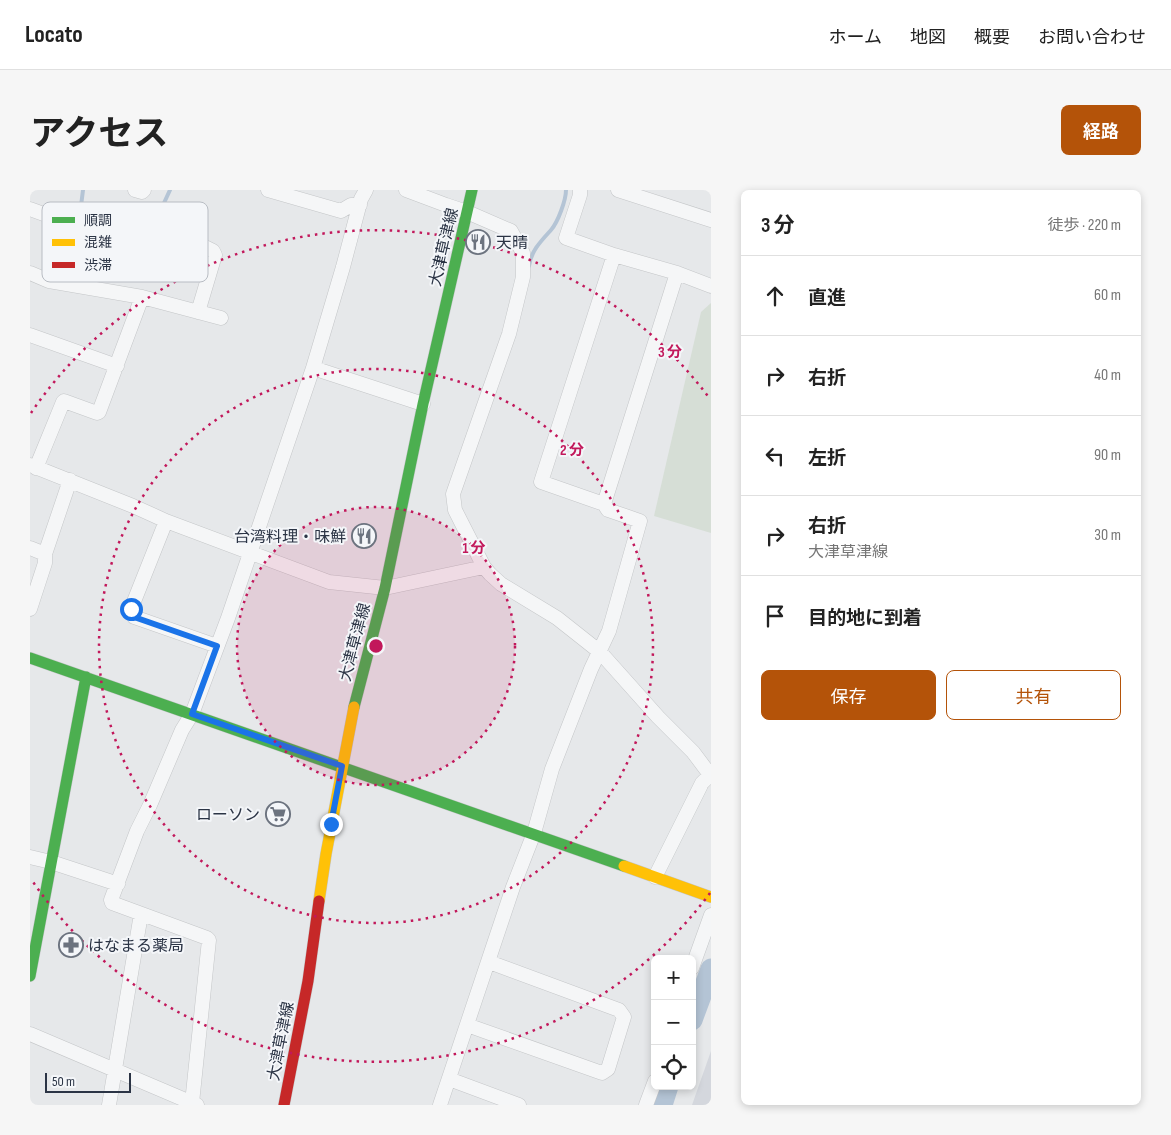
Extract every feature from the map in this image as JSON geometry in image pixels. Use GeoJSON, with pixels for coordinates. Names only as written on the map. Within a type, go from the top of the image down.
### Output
{"type":"FeatureCollection","features":[{"type":"Feature","properties":{"kind":"street"},"geometry":{"type":"LineString","coordinates":[[135,190],[142,192],[144,190]]}},
{"type":"Feature","properties":{"kind":"street"},"geometry":{"type":"LineString","coordinates":[[268,190],[341,211],[351,205],[360,205]]}},
{"type":"Feature","properties":{"kind":"street"},"geometry":{"type":"LineString","coordinates":[[30,1034],[194,1104],[209,940],[112,904],[111,900],[137,830],[150,805],[182,730],[192,714],[217,646],[313,368],[366,190]]}},
{"type":"Feature","properties":{"kind":"street"},"geometry":{"type":"LineString","coordinates":[[406,190],[467,212],[511,231],[523,253],[524,264],[518,300],[509,334],[453,494],[455,510],[484,567],[502,584],[557,618],[600,652],[658,717],[693,752],[711,775],[702,783],[655,877]]}},
{"type":"Feature","properties":{"kind":"street","name":"大津草津線"},"geometry":{"type":"LineString","coordinates":[[284,1105],[308,981],[326,854],[342,766],[358,690],[385,588],[423,404],[472,190]]}},
{"type":"Feature","properties":{"kind":"street"},"geometry":{"type":"LineString","coordinates":[[580,190],[566,238],[614,256],[677,273],[711,286]]}},
{"type":"Feature","properties":{"kind":"street"},"geometry":{"type":"LineString","coordinates":[[618,190],[711,220]]}},
{"type":"Feature","properties":{"kind":"street"},"geometry":{"type":"LineString","coordinates":[[30,208],[42,213]]}},
{"type":"Feature","properties":{"kind":"street"},"geometry":{"type":"LineString","coordinates":[[208,248],[213,251],[215,255],[208,278]]}},
{"type":"Feature","properties":{"kind":"street"},"geometry":{"type":"LineString","coordinates":[[440,1105],[513,887],[534,833],[552,769],[591,669],[609,631],[640,521],[608,510],[604,504],[541,482],[614,256]]}},
{"type":"Feature","properties":{"kind":"street"},"geometry":{"type":"LineString","coordinates":[[604,504],[677,273]]}},
{"type":"Feature","properties":{"kind":"street"},"geometry":{"type":"LineString","coordinates":[[30,274],[42,279]]}},
{"type":"Feature","properties":{"kind":"street"},"geometry":{"type":"LineString","coordinates":[[49,282],[142,297],[221,318]]}},
{"type":"Feature","properties":{"kind":"street"},"geometry":{"type":"LineString","coordinates":[[198,312],[207,282]]}},
{"type":"Feature","properties":{"kind":"street"},"geometry":{"type":"LineString","coordinates":[[142,297],[99,412],[97,413],[64,401],[33,467],[70,480],[166,521],[328,582],[385,588],[484,567]]}},
{"type":"Feature","properties":{"kind":"street"},"geometry":{"type":"LineString","coordinates":[[30,335],[117,366]]}},
{"type":"Feature","properties":{"kind":"street"},"geometry":{"type":"LineString","coordinates":[[313,368],[423,404]]}},
{"type":"Feature","properties":{"kind":"street"},"geometry":{"type":"LineString","coordinates":[[30,609],[45,563],[45,554],[70,480]]}},
{"type":"Feature","properties":{"kind":"street"},"geometry":{"type":"LineString","coordinates":[[166,521],[131,609],[134,617],[217,646]]}},
{"type":"Feature","properties":{"kind":"street"},"geometry":{"type":"LineString","coordinates":[[30,548],[45,554]]}},
{"type":"Feature","properties":{"kind":"street"},"geometry":{"type":"LineString","coordinates":[[30,658],[711,896]]}},
{"type":"Feature","properties":{"kind":"street"},"geometry":{"type":"LineString","coordinates":[[30,976],[86,677]]}},
{"type":"Feature","properties":{"kind":"street"},"geometry":{"type":"LineString","coordinates":[[30,857],[118,884]]}},
{"type":"Feature","properties":{"kind":"street"},"geometry":{"type":"LineString","coordinates":[[109,1105],[141,914]]}},
{"type":"Feature","properties":{"kind":"street"},"geometry":{"type":"LineString","coordinates":[[696,957],[711,915]]}},
{"type":"Feature","properties":{"kind":"street"},"geometry":{"type":"LineString","coordinates":[[466,1025],[602,1073],[608,1069],[624,1018],[620,1010],[489,962]]}},
{"type":"Feature","properties":{"kind":"street"},"geometry":{"type":"LineString","coordinates":[[449,1079],[485,1099],[519,1105]]}},
{"type":"Feature","properties":{"kind":"street"},"geometry":{"type":"LineString","coordinates":[[646,1105],[652,1090]]}},
{"type":"Feature","properties":{"kind":"shaded area"},"geometry":{"type":"Polygon","coordinates":[[[711,303],[711,533],[654,516],[701,312],[711,303]]]}},
{"type":"Feature","properties":{"kind":"shaded area"},"geometry":{"type":"Polygon","coordinates":[[[711,1051],[711,1105],[692,1105],[711,1051]]]}},
{"type":"Feature","properties":{"kind":"waterway"},"geometry":{"type":"LineString","coordinates":[[82,202],[83,190]]}},
{"type":"Feature","properties":{"kind":"waterway"},"geometry":{"type":"LineString","coordinates":[[164,202],[170,190]]}},
{"type":"Feature","properties":{"kind":"waterway"},"geometry":{"type":"LineString","coordinates":[[529,266],[534,251],[556,222],[563,205],[566,190]]}},
{"type":"Feature","properties":{"kind":"waterway"},"geometry":{"type":"LineString","coordinates":[[696,1009],[711,969]]}},
{"type":"Feature","properties":{"kind":"waterway"},"geometry":{"type":"LineString","coordinates":[[662,1105],[667,1090]]}},
{"type":"Feature","properties":{"kind":"traffic: fast"},"geometry":{"type":"LineString","coordinates":[[354,707],[385,588],[423,404],[472,190]]}},
{"type":"Feature","properties":{"kind":"traffic: fast"},"geometry":{"type":"LineString","coordinates":[[30,658],[624,866]]}},
{"type":"Feature","properties":{"kind":"traffic: fast"},"geometry":{"type":"LineString","coordinates":[[30,976],[86,677]]}},
{"type":"Feature","properties":{"kind":"traffic: slow"},"geometry":{"type":"LineString","coordinates":[[319,901],[354,707]]}},
{"type":"Feature","properties":{"kind":"traffic: slow"},"geometry":{"type":"LineString","coordinates":[[624,866],[711,897]]}},
{"type":"Feature","properties":{"kind":"traffic: jam"},"geometry":{"type":"LineString","coordinates":[[284,1105],[308,981],[319,901]]}},
{"type":"Feature","properties":{"kind":"place","name":"天晴"},"geometry":{"type":"Point","coordinates":[478,242]}},
{"type":"Feature","properties":{"kind":"place","name":"台湾料理・味鮮"},"geometry":{"type":"Point","coordinates":[364,536]}},
{"type":"Feature","properties":{"kind":"place","name":"ローソン"},"geometry":{"type":"Point","coordinates":[278,814]}},
{"type":"Feature","properties":{"kind":"place","name":"はなまる薬局"},"geometry":{"type":"Point","coordinates":[71,945]}},
{"type":"Feature","properties":{"kind":"route"},"geometry":{"type":"LineString","coordinates":[[131,609],[134,617],[217,646],[192,714],[342,766],[331,824]]}}]}
